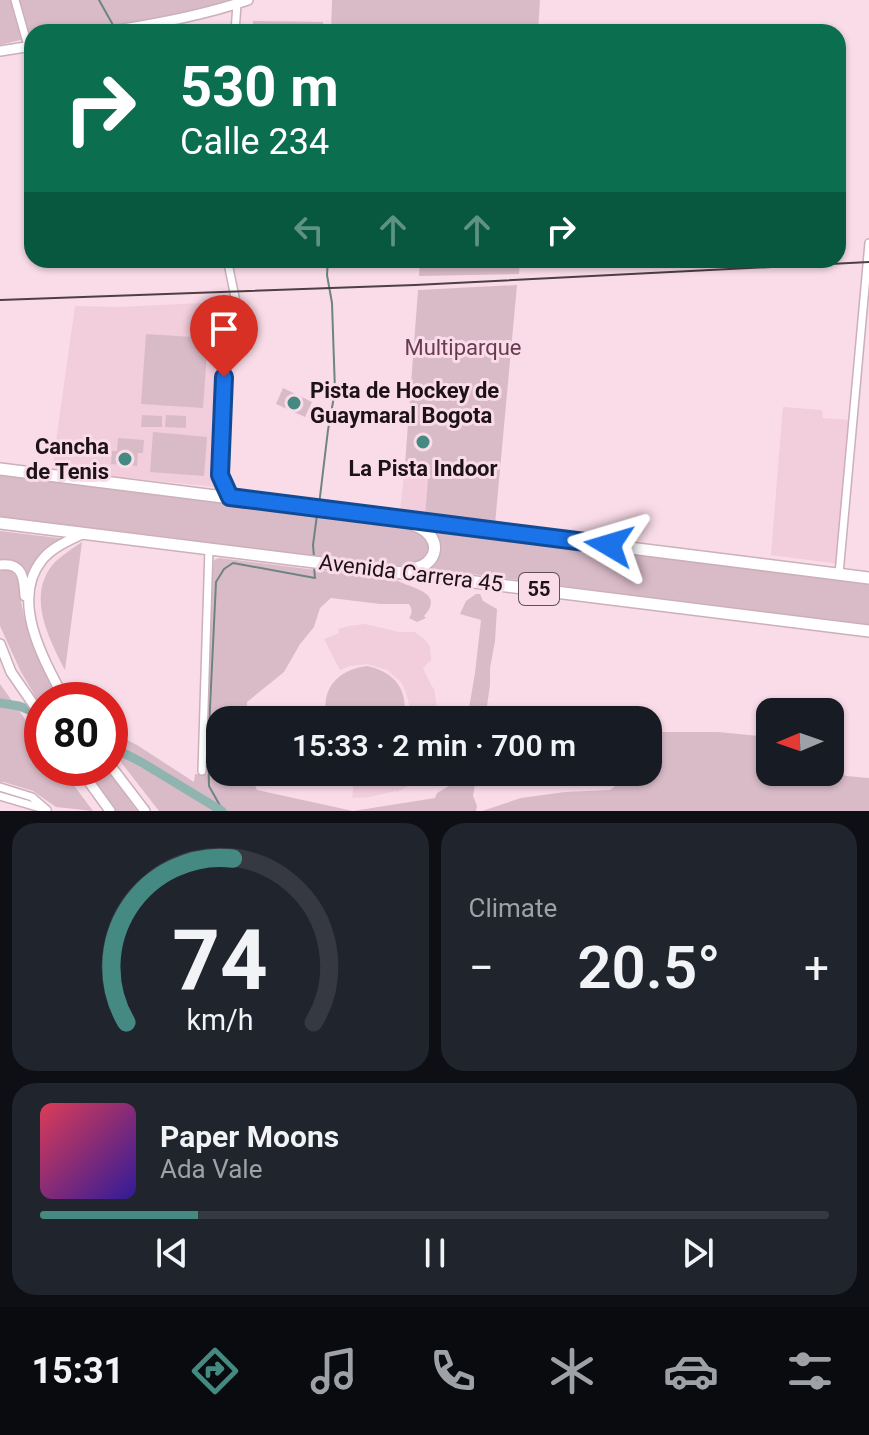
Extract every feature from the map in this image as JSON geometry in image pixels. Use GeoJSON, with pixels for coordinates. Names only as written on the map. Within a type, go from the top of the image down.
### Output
{"type":"FeatureCollection","features":[{"type":"Feature","properties":{"kind":"highway"},"geometry":{"type":"LineString","coordinates":[[0,469],[869,578]]}},
{"type":"Feature","properties":{"kind":"highway"},"geometry":{"type":"LineString","coordinates":[[368,568],[416,568],[425,565],[434,553],[434,542],[426,531],[411,524],[379,517]]}},
{"type":"Feature","properties":{"kind":"highway","name":"Avenida Carrera 45"},"geometry":{"type":"LineString","coordinates":[[0,523],[869,631]]}},
{"type":"Feature","properties":{"kind":"main road"},"geometry":{"type":"LineString","coordinates":[[157,24],[248,0]]}},
{"type":"Feature","properties":{"kind":"main road"},"geometry":{"type":"LineString","coordinates":[[0,51],[24,47]]}},
{"type":"Feature","properties":{"kind":"main road"},"geometry":{"type":"LineString","coordinates":[[28,615],[31,585],[43,558],[85,533]]}},
{"type":"Feature","properties":{"kind":"main road"},"geometry":{"type":"LineString","coordinates":[[0,565],[18,568],[23,575],[28,615],[56,682]]}},
{"type":"Feature","properties":{"kind":"main road"},"geometry":{"type":"LineString","coordinates":[[0,644],[11,672],[24,692]]}},
{"type":"Feature","properties":{"kind":"main road"},"geometry":{"type":"LineString","coordinates":[[91,786],[107,810]]}},
{"type":"Feature","properties":{"kind":"main road"},"geometry":{"type":"LineString","coordinates":[[126,786],[145,811]]}},
{"type":"Feature","properties":{"kind":"street"},"geometry":{"type":"LineString","coordinates":[[15,0],[24,28]]}},
{"type":"Feature","properties":{"kind":"street"},"geometry":{"type":"LineString","coordinates":[[236,24],[237,4]]}},
{"type":"Feature","properties":{"kind":"street"},"geometry":{"type":"LineString","coordinates":[[839,574],[869,243]]}},
{"type":"Feature","properties":{"kind":"street"},"geometry":{"type":"LineString","coordinates":[[224,496],[220,475],[225,349],[236,302],[229,268]]}},
{"type":"Feature","properties":{"kind":"street"},"geometry":{"type":"LineString","coordinates":[[202,771],[209,548]]}},
{"type":"Feature","properties":{"kind":"street"},"geometry":{"type":"LineString","coordinates":[[0,787],[48,810]]}},
{"type":"Feature","properties":{"kind":"street"},"geometry":{"type":"LineString","coordinates":[[0,796],[31,801]]}},
{"type":"Feature","properties":{"kind":"shaded area"},"geometry":{"type":"Polygon","coordinates":[[[223,302],[216,487],[52,470],[75,306],[223,302]]]}},
{"type":"Feature","properties":{"kind":"shaded area"},"geometry":{"type":"Polygon","coordinates":[[[783,407],[822,410],[823,418],[849,420],[839,564],[771,555],[783,407]]]}},
{"type":"Feature","properties":{"kind":"shaded area"},"geometry":{"type":"Polygon","coordinates":[[[405,464],[430,467],[425,516],[400,513],[405,464]]]}},
{"type":"Feature","properties":{"kind":"shaded area"},"geometry":{"type":"Polygon","coordinates":[[[365,624],[399,632],[415,632],[423,638],[430,646],[431,660],[423,668],[434,688],[437,706],[409,706],[401,682],[387,670],[367,664],[340,670],[324,639],[339,633],[338,629],[365,624]]]}},
{"type":"Feature","properties":{"kind":"shaded area"},"geometry":{"type":"Polygon","coordinates":[[[353,786],[408,786],[397,792],[352,798],[353,786]]]}},
{"type":"Feature","properties":{"kind":"green space"},"geometry":{"type":"Polygon","coordinates":[[[0,0],[231,0],[118,24],[24,24],[24,39],[0,45],[0,0]]]}},
{"type":"Feature","properties":{"kind":"green space"},"geometry":{"type":"Polygon","coordinates":[[[332,0],[540,0],[538,24],[331,24],[332,0]]]}},
{"type":"Feature","properties":{"kind":"green space"},"geometry":{"type":"Polygon","coordinates":[[[253,21],[323,22],[323,24],[253,24],[253,21]]]}},
{"type":"Feature","properties":{"kind":"green space"},"geometry":{"type":"Polygon","coordinates":[[[420,268],[519,268],[519,274],[419,276],[420,268]]]}},
{"type":"Feature","properties":{"kind":"green space","name":"Multiparque"},"geometry":{"type":"Polygon","coordinates":[[[517,285],[495,524],[425,516],[429,467],[405,464],[418,290],[517,285]]]}},
{"type":"Feature","properties":{"kind":"green space"},"geometry":{"type":"Polygon","coordinates":[[[146,334],[208,338],[203,408],[141,404],[146,334]]]}},
{"type":"Feature","properties":{"kind":"green space","name":"Pista de Hockey de Guaymaral Bogota"},"geometry":{"type":"Polygon","coordinates":[[[283,388],[312,402],[305,417],[276,404],[283,388]]]}},
{"type":"Feature","properties":{"kind":"green space"},"geometry":{"type":"Polygon","coordinates":[[[142,415],[162,416],[162,427],[141,427],[142,415]]]}},
{"type":"Feature","properties":{"kind":"green space"},"geometry":{"type":"Polygon","coordinates":[[[166,415],[186,416],[186,428],[165,427],[166,415]]]}},
{"type":"Feature","properties":{"kind":"green space"},"geometry":{"type":"Polygon","coordinates":[[[153,432],[207,437],[204,476],[150,472],[153,432]]]}},
{"type":"Feature","properties":{"kind":"green space"},"geometry":{"type":"Polygon","coordinates":[[[118,438],[144,440],[143,453],[138,453],[137,466],[111,464],[112,451],[117,451],[118,438]]]}},
{"type":"Feature","properties":{"kind":"green space"},"geometry":{"type":"Polygon","coordinates":[[[0,472],[869,582],[869,627],[457,572],[243,549],[0,517],[0,472]]]}},
{"type":"Feature","properties":{"kind":"green space"},"geometry":{"type":"Polygon","coordinates":[[[0,531],[66,539],[57,544],[28,584],[20,565],[12,560],[0,560],[0,531]]]}},
{"type":"Feature","properties":{"kind":"green space"},"geometry":{"type":"Polygon","coordinates":[[[82,542],[65,670],[42,615],[42,587],[56,561],[82,542]]]}},
{"type":"Feature","properties":{"kind":"green space"},"geometry":{"type":"Polygon","coordinates":[[[219,558],[396,580],[424,592],[431,601],[430,608],[424,616],[426,618],[417,622],[409,618],[412,611],[409,604],[331,598],[320,608],[314,627],[284,672],[247,702],[247,706],[207,706],[214,560],[219,558]]]}},
{"type":"Feature","properties":{"kind":"green space"},"geometry":{"type":"Polygon","coordinates":[[[0,571],[11,571],[18,580],[28,631],[52,682],[27,682],[20,670],[0,626],[0,571]]]}},
{"type":"Feature","properties":{"kind":"green space"},"geometry":{"type":"Polygon","coordinates":[[[480,594],[483,601],[497,609],[487,706],[469,706],[481,620],[460,614],[466,601],[480,594]]]}},
{"type":"Feature","properties":{"kind":"green space"},"geometry":{"type":"Polygon","coordinates":[[[367,666],[393,678],[402,692],[405,706],[325,706],[333,683],[356,668],[367,666]]]}},
{"type":"Feature","properties":{"kind":"green space"},"geometry":{"type":"Polygon","coordinates":[[[0,684],[24,718],[24,786],[74,786],[93,811],[56,807],[33,791],[0,782],[0,684]]]}},
{"type":"Feature","properties":{"kind":"green space"},"geometry":{"type":"Polygon","coordinates":[[[662,732],[718,732],[756,736],[756,786],[844,786],[844,775],[869,778],[869,811],[482,811],[521,798],[610,790],[615,786],[662,786],[662,732]]]}},
{"type":"Feature","properties":{"kind":"green space"},"geometry":{"type":"Polygon","coordinates":[[[128,740],[194,782],[195,774],[206,774],[206,786],[255,786],[257,790],[353,811],[159,811],[128,771],[128,740]]]}},
{"type":"Feature","properties":{"kind":"green space"},"geometry":{"type":"Polygon","coordinates":[[[98,786],[120,786],[137,811],[115,811],[98,786]]]}},
{"type":"Feature","properties":{"kind":"green space"},"geometry":{"type":"Polygon","coordinates":[[[449,786],[475,786],[476,811],[353,811],[435,798],[437,793],[449,786]]]}},
{"type":"Feature","properties":{"kind":"waterway"},"geometry":{"type":"LineString","coordinates":[[99,0],[112,24]]}},
{"type":"Feature","properties":{"kind":"waterway"},"geometry":{"type":"LineString","coordinates":[[319,505],[335,391],[327,268]]}},
{"type":"Feature","properties":{"kind":"waterway"},"geometry":{"type":"LineString","coordinates":[[314,557],[317,515]]}},
{"type":"Feature","properties":{"kind":"waterway"},"geometry":{"type":"LineString","coordinates":[[223,811],[209,786],[216,582],[224,569],[233,563],[315,578],[314,567]]}},
{"type":"Feature","properties":{"kind":"waterway"},"geometry":{"type":"LineString","coordinates":[[0,703],[24,708]]}},
{"type":"Feature","properties":{"kind":"waterway"},"geometry":{"type":"LineString","coordinates":[[128,755],[222,811]]}},
{"type":"Feature","properties":{"kind":"railway"},"geometry":{"type":"LineString","coordinates":[[846,263],[869,262]]}},
{"type":"Feature","properties":{"kind":"railway"},"geometry":{"type":"LineString","coordinates":[[0,300],[415,285],[751,268]]}},
{"type":"Feature","properties":{"kind":"place","name":"Pista de Hockey de Guaymaral Bogota"},"geometry":{"type":"Point","coordinates":[294,403]}},
{"type":"Feature","properties":{"kind":"place","name":"La Pista Indoor"},"geometry":{"type":"Point","coordinates":[423,442]}},
{"type":"Feature","properties":{"kind":"place","name":"Cancha de Tenis"},"geometry":{"type":"Point","coordinates":[125,459]}},
{"type":"Feature","properties":{"kind":"route"},"geometry":{"type":"LineString","coordinates":[[224,377],[220,475],[230,497],[609,545]]}}]}
